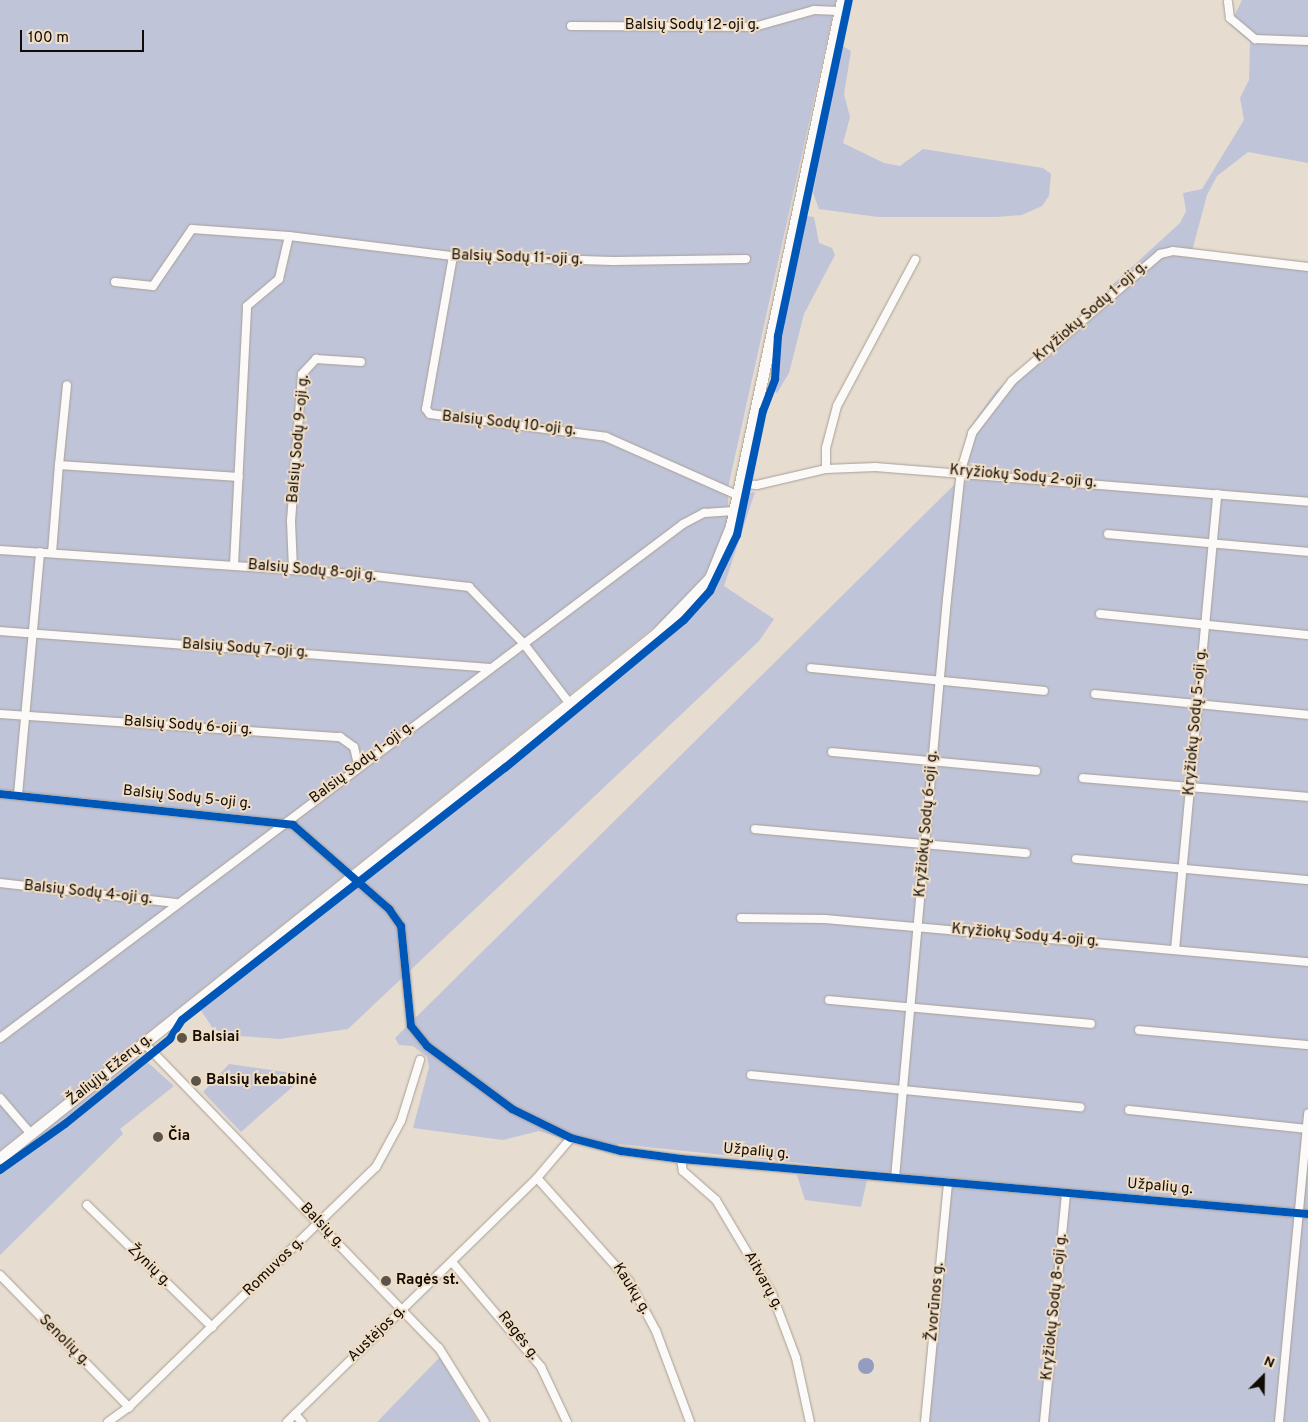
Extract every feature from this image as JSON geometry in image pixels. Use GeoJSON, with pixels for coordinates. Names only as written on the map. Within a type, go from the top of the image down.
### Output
{"type":"FeatureCollection","features":[{"type":"Feature","properties":{"kind":"main road","name":"Žaliųjų Ežerų g."},"geometry":{"type":"LineString","coordinates":[[0,1158],[570,704],[699,594],[718,563],[734,511],[841,5]]}},
{"type":"Feature","properties":{"kind":"street"},"geometry":{"type":"LineString","coordinates":[[1228,1],[1230,18],[1255,39],[1308,41]]}},
{"type":"Feature","properties":{"kind":"street","name":"Balsių Sodų 12-oji g."},"geometry":{"type":"LineString","coordinates":[[572,26],[754,27],[814,10],[841,5]]}},
{"type":"Feature","properties":{"kind":"street","name":"Balsių Sodų 11-oji g."},"geometry":{"type":"LineString","coordinates":[[115,282],[153,286],[192,229],[289,236],[453,256],[613,261],[746,259]]}},
{"type":"Feature","properties":{"kind":"street"},"geometry":{"type":"LineString","coordinates":[[234,565],[247,306],[279,280],[289,236]]}},
{"type":"Feature","properties":{"kind":"street","name":"Kryžiokų Sodų 1-oji g."},"geometry":{"type":"LineString","coordinates":[[961,470],[972,433],[1000,394],[1160,254],[1173,251],[1308,267]]}},
{"type":"Feature","properties":{"kind":"street","name":"Balsių Sodų 10-oji g."},"geometry":{"type":"LineString","coordinates":[[453,256],[426,409],[430,414],[606,437],[739,490]]}},
{"type":"Feature","properties":{"kind":"street"},"geometry":{"type":"LineString","coordinates":[[826,469],[828,439],[837,406],[915,260]]}},
{"type":"Feature","properties":{"kind":"street","name":"Balsių Sodų 9-oji g."},"geometry":{"type":"LineString","coordinates":[[293,569],[291,521],[302,374],[316,359],[361,362]]}},
{"type":"Feature","properties":{"kind":"street"},"geometry":{"type":"LineString","coordinates":[[52,553],[68,385]]}},
{"type":"Feature","properties":{"kind":"street"},"geometry":{"type":"LineString","coordinates":[[59,465],[239,477]]}},
{"type":"Feature","properties":{"kind":"street","name":"Kryžiokų Sodų 2-oji g."},"geometry":{"type":"LineString","coordinates":[[739,490],[826,469],[961,470],[1308,502]]}},
{"type":"Feature","properties":{"kind":"street","name":"Kryžiokų Sodų 6-oji g."},"geometry":{"type":"LineString","coordinates":[[894,1178],[911,1009],[916,926],[927,844],[932,762],[961,470]]}},
{"type":"Feature","properties":{"kind":"street","name":"Kryžiokų Sodų 5-oji g."},"geometry":{"type":"LineString","coordinates":[[1174,950],[1217,494]]}},
{"type":"Feature","properties":{"kind":"street","name":"Balsių Sodų 1-oji g."},"geometry":{"type":"LineString","coordinates":[[0,1038],[176,903],[287,822],[358,765],[524,644],[683,524],[704,513],[734,511]]}},
{"type":"Feature","properties":{"kind":"street"},"geometry":{"type":"LineString","coordinates":[[1108,534],[1308,552]]}},
{"type":"Feature","properties":{"kind":"street","name":"Balsių Sodų 8-oji g."},"geometry":{"type":"LineString","coordinates":[[0,550],[293,569],[469,587],[524,644],[570,704]]}},
{"type":"Feature","properties":{"kind":"street"},"geometry":{"type":"LineString","coordinates":[[18,795],[40,552]]}},
{"type":"Feature","properties":{"kind":"street"},"geometry":{"type":"LineString","coordinates":[[1100,614],[1308,635]]}},
{"type":"Feature","properties":{"kind":"street","name":"Balsių Sodų 7-oji g."},"geometry":{"type":"LineString","coordinates":[[0,631],[490,668]]}},
{"type":"Feature","properties":{"kind":"street"},"geometry":{"type":"LineString","coordinates":[[811,668],[1044,691]]}},
{"type":"Feature","properties":{"kind":"street"},"geometry":{"type":"LineString","coordinates":[[1095,694],[1308,715]]}},
{"type":"Feature","properties":{"kind":"street","name":"Balsių Sodų 6-oji g."},"geometry":{"type":"LineString","coordinates":[[0,714],[340,737],[354,747],[358,765]]}},
{"type":"Feature","properties":{"kind":"street"},"geometry":{"type":"LineString","coordinates":[[832,752],[1036,772]]}},
{"type":"Feature","properties":{"kind":"street"},"geometry":{"type":"LineString","coordinates":[[1083,778],[1308,797]]}},
{"type":"Feature","properties":{"kind":"street","name":"Balsių Sodų 5-oji g."},"geometry":{"type":"LineString","coordinates":[[0,794],[287,822]]}},
{"type":"Feature","properties":{"kind":"street"},"geometry":{"type":"LineString","coordinates":[[287,822],[351,877]]}},
{"type":"Feature","properties":{"kind":"street"},"geometry":{"type":"LineString","coordinates":[[755,830],[1026,853]]}},
{"type":"Feature","properties":{"kind":"street"},"geometry":{"type":"LineString","coordinates":[[1076,859],[1308,880]]}},
{"type":"Feature","properties":{"kind":"street","name":"Užpalių g."},"geometry":{"type":"LineString","coordinates":[[351,877],[389,909],[401,926],[411,1026],[427,1046],[512,1109],[570,1138],[621,1151],[681,1159],[1308,1214]]}},
{"type":"Feature","properties":{"kind":"street","name":"Balsių Sodų 4-oji g."},"geometry":{"type":"LineString","coordinates":[[0,884],[176,903]]}},
{"type":"Feature","properties":{"kind":"street","name":"Kryžiokų Sodų 4-oji g."},"geometry":{"type":"LineString","coordinates":[[741,918],[916,926],[1308,962]]}},
{"type":"Feature","properties":{"kind":"street"},"geometry":{"type":"LineString","coordinates":[[829,1000],[1091,1024]]}},
{"type":"Feature","properties":{"kind":"street"},"geometry":{"type":"LineString","coordinates":[[1139,1030],[1308,1045]]}},
{"type":"Feature","properties":{"kind":"street","name":"Balsių g."},"geometry":{"type":"LineString","coordinates":[[144,1043],[402,1308],[452,1366],[485,1422]]}},
{"type":"Feature","properties":{"kind":"street","name":"Romuvos g."},"geometry":{"type":"LineString","coordinates":[[108,1422],[129,1407],[212,1328],[319,1224],[384,1155],[401,1121],[420,1060]]}},
{"type":"Feature","properties":{"kind":"street"},"geometry":{"type":"LineString","coordinates":[[751,1075],[1080,1107]]}},
{"type":"Feature","properties":{"kind":"street"},"geometry":{"type":"LineString","coordinates":[[0,1098],[31,1134]]}},
{"type":"Feature","properties":{"kind":"street"},"geometry":{"type":"LineString","coordinates":[[1129,1110],[1307,1129]]}},
{"type":"Feature","properties":{"kind":"street"},"geometry":{"type":"LineString","coordinates":[[1279,1422],[1308,1113]]}},
{"type":"Feature","properties":{"kind":"street","name":"Austėjos g."},"geometry":{"type":"LineString","coordinates":[[286,1422],[537,1178],[570,1138]]}},
{"type":"Feature","properties":{"kind":"street","name":"Aitvarų g."},"geometry":{"type":"LineString","coordinates":[[681,1159],[684,1171],[716,1200],[772,1294],[794,1350],[810,1422]]}},
{"type":"Feature","properties":{"kind":"street","name":"Kaukų g."},"geometry":{"type":"LineString","coordinates":[[537,1178],[629,1281],[656,1331],[690,1422]]}},
{"type":"Feature","properties":{"kind":"street","name":"Žvorūnos g."},"geometry":{"type":"LineString","coordinates":[[925,1422],[948,1182]]}},
{"type":"Feature","properties":{"kind":"street","name":"Kryžiokų Sodų 8-oji g."},"geometry":{"type":"LineString","coordinates":[[1044,1422],[1066,1193]]}},
{"type":"Feature","properties":{"kind":"street","name":"Žynių g."},"geometry":{"type":"LineString","coordinates":[[87,1206],[212,1328]]}},
{"type":"Feature","properties":{"kind":"street","name":"Ragės g."},"geometry":{"type":"LineString","coordinates":[[452,1262],[537,1360],[567,1422]]}},
{"type":"Feature","properties":{"kind":"street","name":"Senolių g."},"geometry":{"type":"LineString","coordinates":[[0,1275],[129,1407]]}},
{"type":"Feature","properties":{"kind":"street"},"geometry":{"type":"LineString","coordinates":[[295,1414],[302,1422]]}},
{"type":"Feature","properties":{"kind":"shaded area"},"geometry":{"type":"Polygon","coordinates":[[[0,0],[836,0],[728,488],[728,524],[710,569],[677,609],[0,1151],[0,0]]]}},
{"type":"Feature","properties":{"kind":"shaded area"},"geometry":{"type":"Polygon","coordinates":[[[1242,0],[1308,0],[1308,163],[1248,152],[1217,176],[1207,195],[1191,255],[1308,269],[1308,1422],[924,1422],[944,1178],[618,1144],[615,1155],[539,1131],[503,1140],[413,1128],[429,1067],[427,1057],[413,1046],[399,1045],[395,1038],[954,485],[968,430],[996,391],[1180,223],[1186,211],[1183,193],[1202,189],[1244,120],[1240,98],[1249,80],[1250,42],[1230,25],[1242,0]]]}},
{"type":"Feature","properties":{"kind":"shaded area"},"geometry":{"type":"Polygon","coordinates":[[[841,45],[851,51],[844,94],[850,117],[843,143],[884,163],[900,166],[923,149],[1043,168],[1051,174],[1049,196],[1042,206],[1022,215],[996,217],[878,217],[819,209],[813,193],[841,45]]]}},
{"type":"Feature","properties":{"kind":"shaded area"},"geometry":{"type":"Polygon","coordinates":[[[805,216],[814,217],[819,243],[832,248],[835,255],[804,314],[789,373],[777,393],[773,390],[784,313],[805,216]]]}},
{"type":"Feature","properties":{"kind":"shaded area"},"geometry":{"type":"Polygon","coordinates":[[[755,492],[724,586],[774,619],[759,641],[348,1029],[280,1039],[225,1035],[212,1027],[200,1009],[363,883],[365,872],[692,617],[724,573],[749,493],[755,492]]]}},
{"type":"Feature","properties":{"kind":"shaded area"},"geometry":{"type":"Polygon","coordinates":[[[143,1058],[174,1086],[120,1129],[123,1134],[0,1255],[0,1163],[131,1060],[143,1058]]]}},
{"type":"Feature","properties":{"kind":"shaded area"},"geometry":{"type":"Polygon","coordinates":[[[229,1064],[306,1075],[241,1132],[203,1092],[229,1064]]]}},
{"type":"Feature","properties":{"kind":"shaded area"},"geometry":{"type":"Polygon","coordinates":[[[797,1175],[867,1180],[861,1207],[805,1200],[797,1175]]]}},
{"type":"Feature","properties":{"kind":"shaded area"},"geometry":{"type":"Polygon","coordinates":[[[440,1357],[478,1422],[377,1422],[440,1357]]]}},
{"type":"Feature","properties":{"kind":"water"},"geometry":{"type":"Polygon","coordinates":[[[863,1358],[869,1358],[874,1363],[872,1372],[863,1374],[858,1369],[858,1363],[863,1358]]]}},
{"type":"Feature","properties":{"kind":"cycle path"},"geometry":{"type":"LineString","coordinates":[[0,1170],[65,1124],[170,1039],[182,1020],[505,768],[684,620],[710,591],[737,535],[763,411],[775,379],[778,336],[849,0]]}},
{"type":"Feature","properties":{"kind":"cycle path"},"geometry":{"type":"LineString","coordinates":[[0,794],[293,825],[389,909],[401,926],[411,1026],[427,1046],[512,1109],[571,1138],[621,1151],[681,1159],[1308,1214]]}},
{"type":"Feature","properties":{"kind":"place","name":"Balsiai"},"geometry":{"type":"Point","coordinates":[182,1038]}},
{"type":"Feature","properties":{"kind":"place","name":"Balsių kebabinė"},"geometry":{"type":"Point","coordinates":[196,1081]}},
{"type":"Feature","properties":{"kind":"place","name":"Čia"},"geometry":{"type":"Point","coordinates":[158,1137]}},
{"type":"Feature","properties":{"kind":"place","name":"Ragės st."},"geometry":{"type":"Point","coordinates":[386,1281]}}]}
